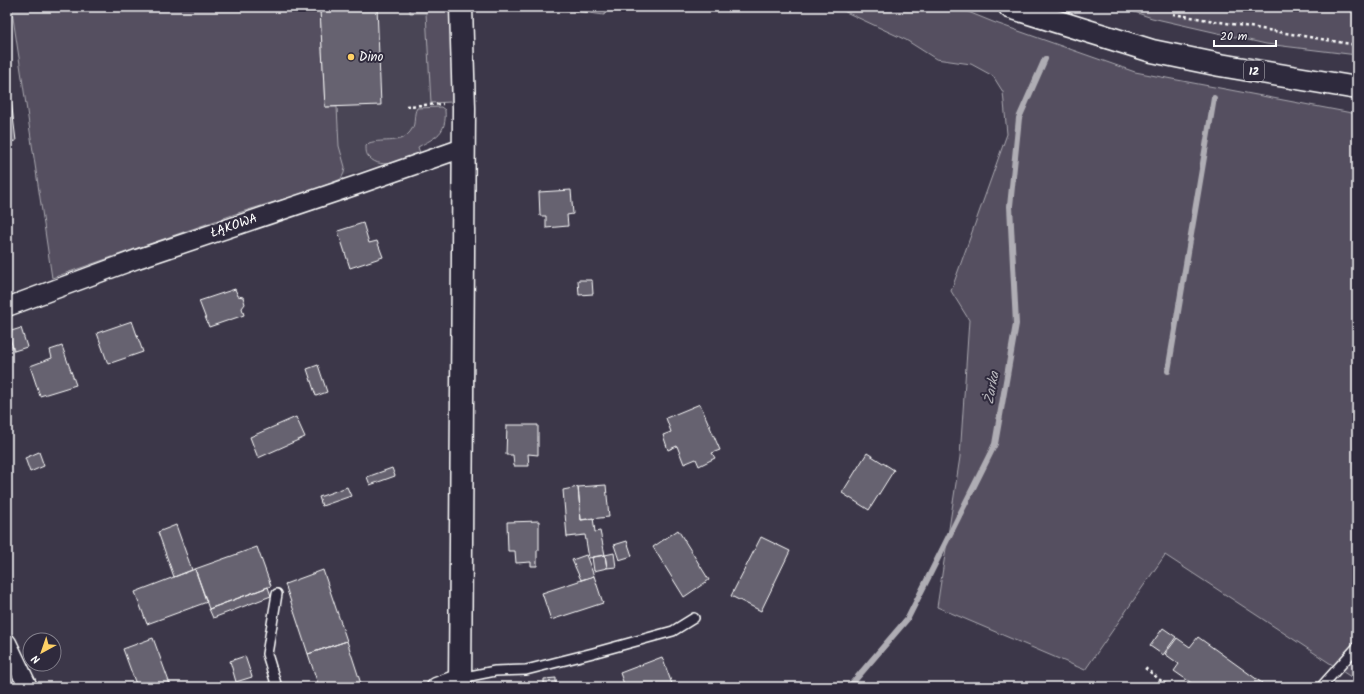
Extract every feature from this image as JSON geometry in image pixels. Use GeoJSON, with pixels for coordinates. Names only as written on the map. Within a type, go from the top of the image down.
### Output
{"type":"FeatureCollection","features":[{"type":"Feature","properties":{"kind":"main road"},"geometry":{"type":"LineString","coordinates":[[460,682],[464,108],[461,7]]}},
{"type":"Feature","properties":{"kind":"main road","name":"12"},"geometry":{"type":"LineString","coordinates":[[1010,7],[1113,40],[1152,50],[1220,65],[1357,88]]}},
{"type":"Feature","properties":{"kind":"street","name":"ŁĄKOWA"},"geometry":{"type":"LineString","coordinates":[[7,307],[136,259],[463,148]]}},
{"type":"Feature","properties":{"kind":"street"},"geometry":{"type":"LineString","coordinates":[[7,643],[28,687]]}},
{"type":"Feature","properties":{"kind":"street"},"geometry":{"type":"LineString","coordinates":[[436,687],[460,682]]}},
{"type":"Feature","properties":{"kind":"lane"},"geometry":{"type":"LineString","coordinates":[[277,594],[267,654],[277,687]]}},
{"type":"Feature","properties":{"kind":"lane"},"geometry":{"type":"LineString","coordinates":[[460,682],[495,671],[526,670],[594,653],[673,631],[694,618]]}},
{"type":"Feature","properties":{"kind":"lane"},"geometry":{"type":"LineString","coordinates":[[1321,687],[1357,647]]}},
{"type":"Feature","properties":{"kind":"path"},"geometry":{"type":"LineString","coordinates":[[1173,14],[1357,45]]}},
{"type":"Feature","properties":{"kind":"path"},"geometry":{"type":"LineString","coordinates":[[406,106],[444,104],[448,109]]}},
{"type":"Feature","properties":{"kind":"path"},"geometry":{"type":"LineString","coordinates":[[1145,668],[1169,687]]}},
{"type":"Feature","properties":{"kind":"shaded area"},"geometry":{"type":"Polygon","coordinates":[[[7,7],[323,7],[320,9],[325,107],[337,107],[339,146],[345,167],[341,179],[314,190],[238,213],[52,278],[12,11],[7,12],[7,7]]]}},
{"type":"Feature","properties":{"kind":"shaded area"},"geometry":{"type":"Polygon","coordinates":[[[306,7],[433,7],[439,94],[436,114],[418,147],[420,153],[315,185],[306,7]]]}},
{"type":"Feature","properties":{"kind":"shaded area"},"geometry":{"type":"Polygon","coordinates":[[[410,7],[451,7],[452,102],[431,103],[426,13],[410,13],[410,7]]]}},
{"type":"Feature","properties":{"kind":"shaded area"},"geometry":{"type":"Polygon","coordinates":[[[546,7],[611,7],[604,15],[546,7]]]}},
{"type":"Feature","properties":{"kind":"shaded area"},"geometry":{"type":"Polygon","coordinates":[[[835,7],[956,7],[993,22],[1135,72],[1357,114],[1357,681],[1165,555],[1085,670],[937,607],[960,457],[969,320],[951,291],[1007,134],[1003,92],[993,76],[971,64],[936,59],[906,40],[835,7]]]}},
{"type":"Feature","properties":{"kind":"shaded area"},"geometry":{"type":"Polygon","coordinates":[[[1120,7],[1357,7],[1357,55],[1266,44],[1152,18],[1120,7]]]}},
{"type":"Feature","properties":{"kind":"shaded area"},"geometry":{"type":"Polygon","coordinates":[[[441,107],[445,110],[442,130],[435,137],[418,147],[420,153],[387,164],[374,161],[368,156],[366,146],[369,143],[398,140],[408,134],[413,127],[417,108],[441,107]]]}},
{"type":"Feature","properties":{"kind":"building","name":"Dino"},"geometry":{"type":"Polygon","coordinates":[[[377,7],[381,105],[325,107],[320,9],[377,7]]]}},
{"type":"Feature","properties":{"kind":"building"},"geometry":{"type":"Polygon","coordinates":[[[7,100],[11,100],[16,141],[7,142],[7,100]]]}},
{"type":"Feature","properties":{"kind":"building"},"geometry":{"type":"Polygon","coordinates":[[[571,190],[573,214],[567,215],[568,226],[546,228],[546,216],[540,216],[539,192],[571,190]]]}},
{"type":"Feature","properties":{"kind":"building"},"geometry":{"type":"Polygon","coordinates":[[[363,223],[369,243],[377,241],[383,257],[350,268],[338,231],[363,223]]]}},
{"type":"Feature","properties":{"kind":"building"},"geometry":{"type":"Polygon","coordinates":[[[578,280],[592,280],[593,294],[579,295],[578,280]]]}},
{"type":"Feature","properties":{"kind":"building"},"geometry":{"type":"Polygon","coordinates":[[[235,289],[238,296],[243,297],[245,304],[242,308],[244,315],[209,327],[199,301],[235,289]]]}},
{"type":"Feature","properties":{"kind":"building"},"geometry":{"type":"Polygon","coordinates":[[[132,321],[143,352],[108,364],[97,333],[132,321]]]}},
{"type":"Feature","properties":{"kind":"building"},"geometry":{"type":"Polygon","coordinates":[[[21,328],[27,347],[14,351],[8,332],[21,328]]]}},
{"type":"Feature","properties":{"kind":"building"},"geometry":{"type":"Polygon","coordinates":[[[62,346],[76,385],[40,396],[30,366],[52,358],[50,350],[62,346]]]}},
{"type":"Feature","properties":{"kind":"building"},"geometry":{"type":"Polygon","coordinates":[[[318,365],[327,392],[316,396],[307,369],[318,365]]]}},
{"type":"Feature","properties":{"kind":"building"},"geometry":{"type":"Polygon","coordinates":[[[700,404],[720,450],[712,453],[715,458],[699,466],[696,459],[684,464],[677,446],[668,450],[663,435],[671,432],[666,418],[700,404]]]}},
{"type":"Feature","properties":{"kind":"building"},"geometry":{"type":"Polygon","coordinates":[[[296,417],[305,437],[258,458],[250,437],[296,417]]]}},
{"type":"Feature","properties":{"kind":"building"},"geometry":{"type":"Polygon","coordinates":[[[507,425],[538,425],[538,455],[528,454],[529,466],[514,466],[513,455],[506,455],[507,425]]]}},
{"type":"Feature","properties":{"kind":"building"},"geometry":{"type":"Polygon","coordinates":[[[39,452],[44,466],[30,472],[25,458],[39,452]]]}},
{"type":"Feature","properties":{"kind":"building"},"geometry":{"type":"Polygon","coordinates":[[[867,453],[894,470],[869,510],[842,493],[867,453]]]}},
{"type":"Feature","properties":{"kind":"building"},"geometry":{"type":"Polygon","coordinates":[[[392,468],[395,476],[370,485],[367,477],[392,468]]]}},
{"type":"Feature","properties":{"kind":"building"},"geometry":{"type":"Polygon","coordinates":[[[606,485],[609,517],[581,520],[578,487],[606,485]]]}},
{"type":"Feature","properties":{"kind":"building"},"geometry":{"type":"Polygon","coordinates":[[[347,487],[351,496],[322,506],[319,497],[347,487]]]}},
{"type":"Feature","properties":{"kind":"building"},"geometry":{"type":"Polygon","coordinates":[[[578,487],[581,520],[593,518],[595,532],[600,531],[605,555],[589,558],[585,535],[567,537],[563,490],[578,487]]]}},
{"type":"Feature","properties":{"kind":"building"},"geometry":{"type":"Polygon","coordinates":[[[539,521],[539,550],[537,550],[537,566],[531,566],[531,562],[516,563],[515,551],[508,551],[507,522],[539,521]]]}},
{"type":"Feature","properties":{"kind":"building"},"geometry":{"type":"Polygon","coordinates":[[[176,525],[192,570],[174,577],[158,532],[176,525]]]}},
{"type":"Feature","properties":{"kind":"building"},"geometry":{"type":"Polygon","coordinates":[[[678,530],[709,580],[684,597],[653,547],[678,530]]]}},
{"type":"Feature","properties":{"kind":"building"},"geometry":{"type":"Polygon","coordinates":[[[761,537],[790,551],[761,611],[731,596],[761,537]]]}},
{"type":"Feature","properties":{"kind":"building"},"geometry":{"type":"Polygon","coordinates":[[[627,541],[632,556],[619,560],[614,545],[627,541]]]}},
{"type":"Feature","properties":{"kind":"building"},"geometry":{"type":"Polygon","coordinates":[[[257,547],[271,586],[209,609],[195,569],[257,547]]]}},
{"type":"Feature","properties":{"kind":"building"},"geometry":{"type":"Polygon","coordinates":[[[614,553],[616,567],[607,568],[605,555],[614,553]]]}},
{"type":"Feature","properties":{"kind":"building"},"geometry":{"type":"Polygon","coordinates":[[[586,555],[594,576],[581,580],[572,560],[586,555]]]}},
{"type":"Feature","properties":{"kind":"building"},"geometry":{"type":"Polygon","coordinates":[[[605,555],[607,568],[594,571],[592,557],[605,555]]]}},
{"type":"Feature","properties":{"kind":"building"},"geometry":{"type":"Polygon","coordinates":[[[195,569],[207,602],[147,624],[135,592],[195,569]]]}},
{"type":"Feature","properties":{"kind":"building"},"geometry":{"type":"Polygon","coordinates":[[[323,570],[347,641],[308,654],[285,584],[323,570]]]}},
{"type":"Feature","properties":{"kind":"building"},"geometry":{"type":"Polygon","coordinates":[[[594,576],[603,603],[551,620],[542,593],[594,576]]]}},
{"type":"Feature","properties":{"kind":"building"},"geometry":{"type":"Polygon","coordinates":[[[268,587],[271,596],[213,618],[209,609],[268,587]]]}},
{"type":"Feature","properties":{"kind":"building"},"geometry":{"type":"Polygon","coordinates":[[[1163,628],[1176,637],[1163,655],[1150,646],[1163,628]]]}},
{"type":"Feature","properties":{"kind":"building"},"geometry":{"type":"Polygon","coordinates":[[[1198,637],[1262,683],[1259,687],[1197,687],[1174,671],[1179,664],[1165,654],[1177,638],[1190,647],[1198,637]]]}},
{"type":"Feature","properties":{"kind":"building"},"geometry":{"type":"Polygon","coordinates":[[[153,638],[171,687],[137,687],[123,649],[153,638]]]}},
{"type":"Feature","properties":{"kind":"building"},"geometry":{"type":"Polygon","coordinates":[[[347,641],[362,687],[319,687],[308,654],[347,641]]]}},
{"type":"Feature","properties":{"kind":"building"},"geometry":{"type":"Polygon","coordinates":[[[245,656],[252,677],[236,682],[230,661],[245,656]]]}},
{"type":"Feature","properties":{"kind":"building"},"geometry":{"type":"Polygon","coordinates":[[[662,657],[672,684],[663,687],[625,687],[620,673],[662,657]]]}},
{"type":"Feature","properties":{"kind":"building"},"geometry":{"type":"Polygon","coordinates":[[[556,678],[556,687],[544,687],[544,679],[556,678]]]}},
{"type":"Feature","properties":{"kind":"waterway","name":"Żarka"},"geometry":{"type":"LineString","coordinates":[[849,687],[908,618],[995,444],[1016,324],[1010,206],[1019,118],[1045,59]]}},
{"type":"Feature","properties":{"kind":"waterway"},"geometry":{"type":"LineString","coordinates":[[1168,371],[1214,98]]}},
{"type":"Feature","properties":{"kind":"place","name":"Dino"},"geometry":{"type":"Point","coordinates":[351,57]}}]}
